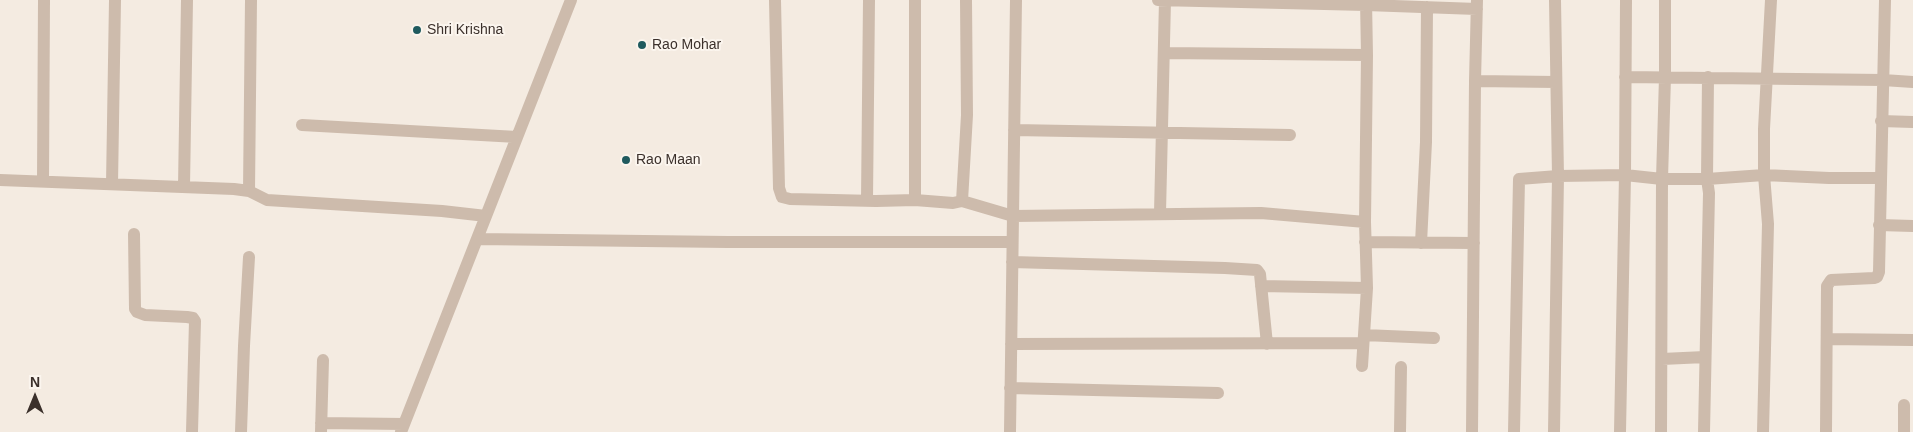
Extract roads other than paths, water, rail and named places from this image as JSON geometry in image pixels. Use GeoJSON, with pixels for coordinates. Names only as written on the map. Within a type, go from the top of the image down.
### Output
{"type":"FeatureCollection","features":[{"type":"Feature","properties":{"kind":"street"},"geometry":{"type":"LineString","coordinates":[[43,181],[44,0]]}},
{"type":"Feature","properties":{"kind":"street"},"geometry":{"type":"LineString","coordinates":[[112,184],[115,0]]}},
{"type":"Feature","properties":{"kind":"street"},"geometry":{"type":"LineString","coordinates":[[184,187],[187,0]]}},
{"type":"Feature","properties":{"kind":"street"},"geometry":{"type":"LineString","coordinates":[[249,191],[251,0]]}},
{"type":"Feature","properties":{"kind":"street"},"geometry":{"type":"LineString","coordinates":[[323,360],[321,428],[402,428],[571,0]]}},
{"type":"Feature","properties":{"kind":"street"},"geometry":{"type":"LineString","coordinates":[[775,0],[779,188],[782,197],[790,199],[915,200],[953,203],[962,201],[1013,216],[1260,213],[1365,222]]}},
{"type":"Feature","properties":{"kind":"street"},"geometry":{"type":"LineString","coordinates":[[867,200],[869,0]]}},
{"type":"Feature","properties":{"kind":"street"},"geometry":{"type":"LineString","coordinates":[[915,200],[916,0]]}},
{"type":"Feature","properties":{"kind":"street"},"geometry":{"type":"LineString","coordinates":[[962,201],[966,115],[966,0]]}},
{"type":"Feature","properties":{"kind":"street"},"geometry":{"type":"LineString","coordinates":[[1010,432],[1016,0]]}},
{"type":"Feature","properties":{"kind":"street"},"geometry":{"type":"LineString","coordinates":[[1158,0],[1366,2],[1426,7],[1477,4],[1474,81],[1472,432]]}},
{"type":"Feature","properties":{"kind":"street"},"geometry":{"type":"LineString","coordinates":[[1160,213],[1165,0]]}},
{"type":"Feature","properties":{"kind":"street"},"geometry":{"type":"LineString","coordinates":[[1554,432],[1558,176],[1555,0]]}},
{"type":"Feature","properties":{"kind":"street"},"geometry":{"type":"LineString","coordinates":[[1620,432],[1626,0]]}},
{"type":"Feature","properties":{"kind":"street"},"geometry":{"type":"LineString","coordinates":[[1661,432],[1665,0]]}},
{"type":"Feature","properties":{"kind":"street"},"geometry":{"type":"LineString","coordinates":[[1763,432],[1768,224],[1764,175],[1766,80],[1771,0]]}},
{"type":"Feature","properties":{"kind":"street"},"geometry":{"type":"LineString","coordinates":[[1826,432],[1827,286],[1831,280],[1877,276],[1885,0]]}},
{"type":"Feature","properties":{"kind":"street"},"geometry":{"type":"LineString","coordinates":[[1362,366],[1367,288],[1365,242],[1366,2]]}},
{"type":"Feature","properties":{"kind":"street"},"geometry":{"type":"LineString","coordinates":[[1421,243],[1426,142],[1426,7]]}},
{"type":"Feature","properties":{"kind":"street"},"geometry":{"type":"LineString","coordinates":[[1164,53],[1367,55]]}},
{"type":"Feature","properties":{"kind":"street"},"geometry":{"type":"LineString","coordinates":[[1625,77],[1665,76],[1766,80],[1882,80],[1913,82]]}},
{"type":"Feature","properties":{"kind":"street"},"geometry":{"type":"LineString","coordinates":[[1704,432],[1709,193],[1707,178],[1708,78]]}},
{"type":"Feature","properties":{"kind":"street"},"geometry":{"type":"LineString","coordinates":[[1474,81],[1556,82]]}},
{"type":"Feature","properties":{"kind":"street"},"geometry":{"type":"LineString","coordinates":[[1881,121],[1913,122]]}},
{"type":"Feature","properties":{"kind":"street"},"geometry":{"type":"LineString","coordinates":[[302,125],[517,137]]}},
{"type":"Feature","properties":{"kind":"street"},"geometry":{"type":"LineString","coordinates":[[1014,130],[1290,135]]}},
{"type":"Feature","properties":{"kind":"street"},"geometry":{"type":"LineString","coordinates":[[1514,432],[1520,212],[1519,181],[1521,178],[1625,176],[1707,178],[1764,175],[1879,178]]}},
{"type":"Feature","properties":{"kind":"street"},"geometry":{"type":"LineString","coordinates":[[0,180],[249,191],[267,200],[442,211],[486,216]]}},
{"type":"Feature","properties":{"kind":"street"},"geometry":{"type":"LineString","coordinates":[[1878,225],[1913,226]]}},
{"type":"Feature","properties":{"kind":"street"},"geometry":{"type":"LineString","coordinates":[[134,234],[135,309],[137,312],[145,315],[187,317],[193,318],[195,321],[192,432]]}},
{"type":"Feature","properties":{"kind":"street"},"geometry":{"type":"LineString","coordinates":[[477,239],[728,242],[1012,242]]}},
{"type":"Feature","properties":{"kind":"street"},"geometry":{"type":"LineString","coordinates":[[1365,242],[1474,243]]}},
{"type":"Feature","properties":{"kind":"street"},"geometry":{"type":"LineString","coordinates":[[241,432],[250,258]]}},
{"type":"Feature","properties":{"kind":"street"},"geometry":{"type":"LineString","coordinates":[[1012,262],[1257,270],[1260,274],[1267,344]]}},
{"type":"Feature","properties":{"kind":"street"},"geometry":{"type":"LineString","coordinates":[[1261,286],[1367,288]]}},
{"type":"Feature","properties":{"kind":"street"},"geometry":{"type":"LineString","coordinates":[[1011,344],[1267,344],[1363,339],[1434,338]]}},
{"type":"Feature","properties":{"kind":"street"},"geometry":{"type":"LineString","coordinates":[[1827,339],[1913,340]]}},
{"type":"Feature","properties":{"kind":"street"},"geometry":{"type":"LineString","coordinates":[[1662,359],[1705,357]]}},
{"type":"Feature","properties":{"kind":"street"},"geometry":{"type":"LineString","coordinates":[[1400,432],[1401,367]]}},
{"type":"Feature","properties":{"kind":"street"},"geometry":{"type":"LineString","coordinates":[[1010,388],[1218,393]]}},
{"type":"Feature","properties":{"kind":"street"},"geometry":{"type":"LineString","coordinates":[[1904,405],[1904,432]]}},
{"type":"Feature","properties":{"kind":"place","name":"Shri Krishna"},"geometry":{"type":"Point","coordinates":[417,30]}},
{"type":"Feature","properties":{"kind":"place","name":"Rao Mohar"},"geometry":{"type":"Point","coordinates":[642,45]}},
{"type":"Feature","properties":{"kind":"place","name":"Rao Maan"},"geometry":{"type":"Point","coordinates":[626,160]}}]}
